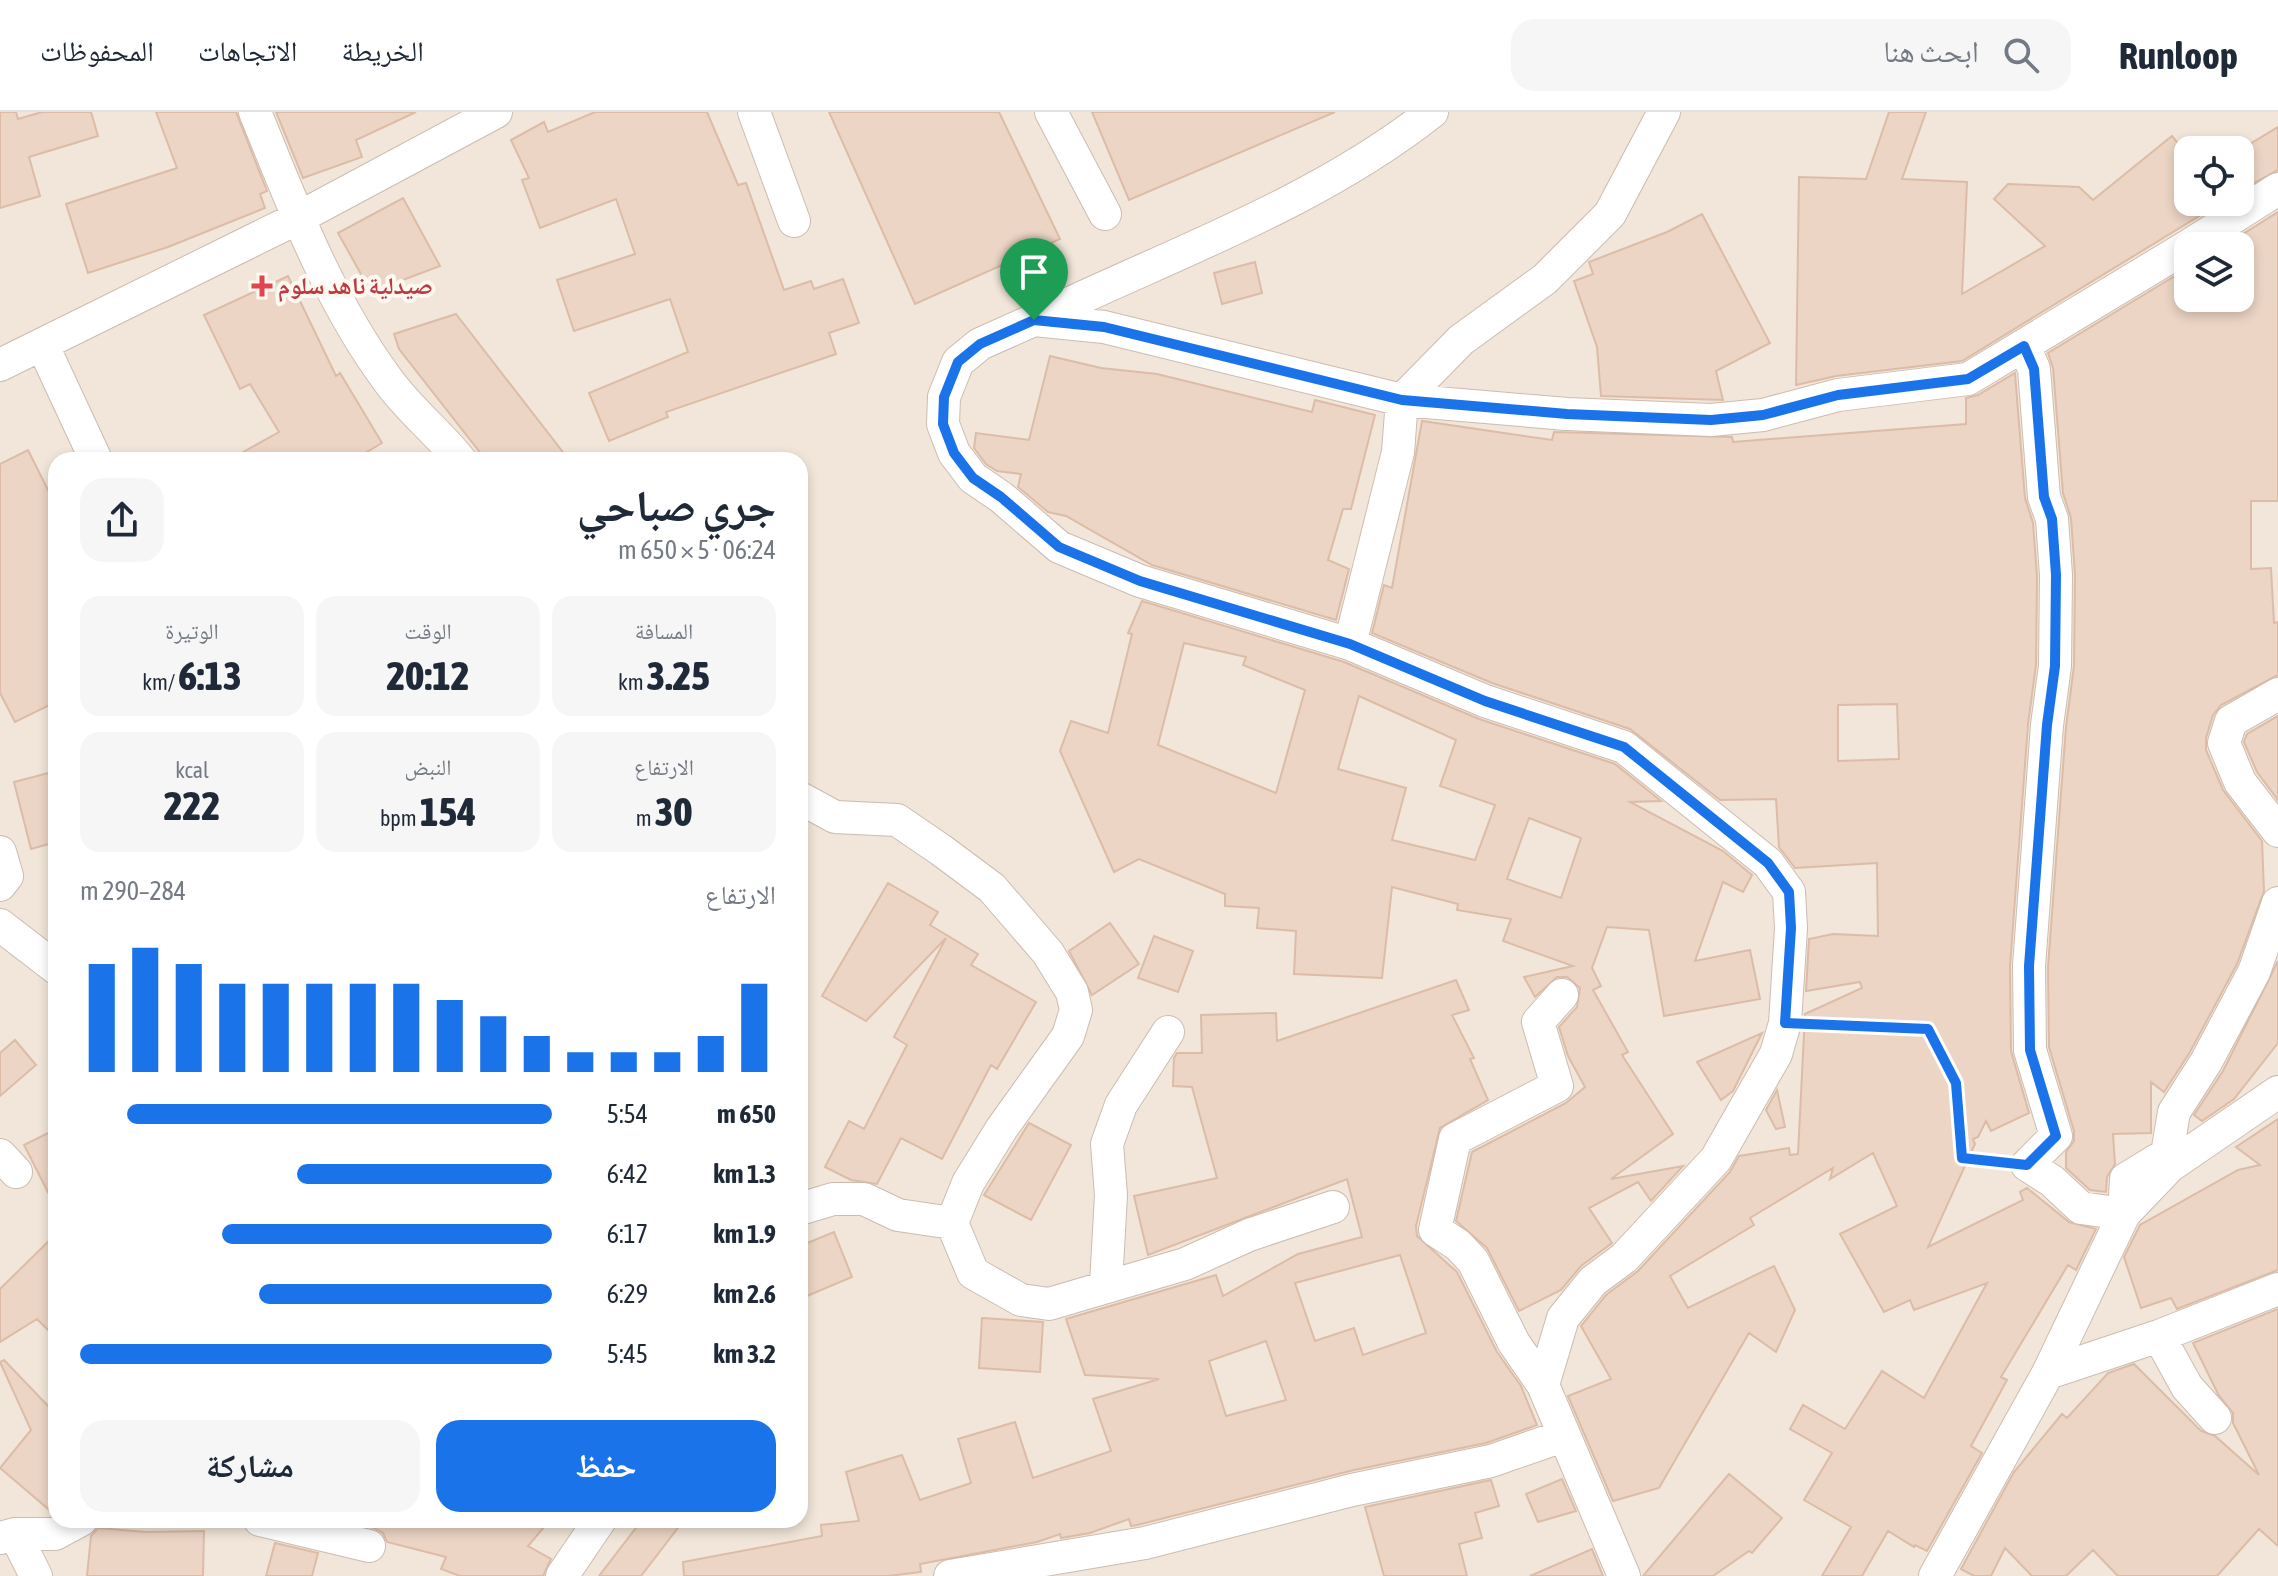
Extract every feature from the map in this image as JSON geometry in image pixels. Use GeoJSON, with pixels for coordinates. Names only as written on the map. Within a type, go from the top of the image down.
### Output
{"type":"FeatureCollection","features":[{"type":"Feature","properties":{"kind":"street"},"geometry":{"type":"LineString","coordinates":[[255,112],[298,218],[351,323],[403,402],[452,452]]}},
{"type":"Feature","properties":{"kind":"street"},"geometry":{"type":"LineString","coordinates":[[0,365],[298,218],[496,112]]}},
{"type":"Feature","properties":{"kind":"street"},"geometry":{"type":"LineString","coordinates":[[754,112],[794,221]]}},
{"type":"Feature","properties":{"kind":"street"},"geometry":{"type":"LineString","coordinates":[[1051,112],[1105,214]]}},
{"type":"Feature","properties":{"kind":"street"},"geometry":{"type":"LineString","coordinates":[[1432,112],[1354,165],[1279,208],[980,344],[958,362],[944,397],[943,424],[954,453],[973,478],[1001,497],[1059,547],[1140,581],[1350,644],[1485,701],[1624,747],[1768,863],[1789,892],[1791,928],[1785,1023],[1776,1054],[1716,1159],[1624,1258],[1593,1281],[1563,1318],[1543,1385]]}},
{"type":"Feature","properties":{"kind":"street"},"geometry":{"type":"LineString","coordinates":[[1350,644],[1398,452],[1402,400],[1461,340],[1545,279],[1610,214],[1664,112]]}},
{"type":"Feature","properties":{"kind":"street"},"geometry":{"type":"LineString","coordinates":[[2210,232],[2278,189]]}},
{"type":"Feature","properties":{"kind":"street"},"geometry":{"type":"LineString","coordinates":[[1034,320],[1104,327],[1402,400],[1567,414],[1711,420],[1763,415],[1838,395],[1968,379],[2174,255]]}},
{"type":"Feature","properties":{"kind":"street"},"geometry":{"type":"LineString","coordinates":[[43,346],[92,452]]}},
{"type":"Feature","properties":{"kind":"street"},"geometry":{"type":"LineString","coordinates":[[2024,346],[2034,369],[2044,497],[2052,519],[2056,575],[2055,666],[2047,725],[2029,966],[2030,1050],[2056,1136],[2027,1165],[2052,1181],[2081,1208],[2124,1214]]}},
{"type":"Feature","properties":{"kind":"street"},"geometry":{"type":"LineString","coordinates":[[2278,694],[2231,721],[2224,743],[2240,782],[2278,831]]}},
{"type":"Feature","properties":{"kind":"street"},"geometry":{"type":"LineString","coordinates":[[808,802],[835,817],[897,820],[941,850],[992,888],[1048,953],[1072,992],[1076,1010],[1068,1036],[1002,1128],[968,1183],[952,1223],[973,1273],[1021,1300],[1049,1304],[1106,1284],[1185,1264],[1249,1235],[1333,1207]]}},
{"type":"Feature","properties":{"kind":"street"},"geometry":{"type":"LineString","coordinates":[[0,852],[7,876],[0,885]]}},
{"type":"Feature","properties":{"kind":"street"},"geometry":{"type":"LineString","coordinates":[[2124,1214],[2126,1179],[2167,1154],[2174,1112],[2206,1062],[2254,972],[2278,903]]}},
{"type":"Feature","properties":{"kind":"street"},"geometry":{"type":"LineString","coordinates":[[0,925],[48,962]]}},
{"type":"Feature","properties":{"kind":"street"},"geometry":{"type":"LineString","coordinates":[[1562,995],[1538,1022],[1557,1086],[1455,1139],[1435,1230],[1458,1245],[1473,1261],[1514,1343],[1543,1385],[1624,1576]]}},
{"type":"Feature","properties":{"kind":"street"},"geometry":{"type":"LineString","coordinates":[[1106,1284],[1111,1195],[1107,1144],[1121,1105],[1168,1032]]}},
{"type":"Feature","properties":{"kind":"street"},"geometry":{"type":"LineString","coordinates":[[1935,1576],[2048,1373],[2124,1214],[2170,1166],[2278,1092]]}},
{"type":"Feature","properties":{"kind":"street"},"geometry":{"type":"LineString","coordinates":[[808,1207],[833,1199],[864,1199],[898,1215],[952,1223]]}},
{"type":"Feature","properties":{"kind":"street"},"geometry":{"type":"LineString","coordinates":[[2048,1373],[2159,1336],[2278,1289]]}},
{"type":"Feature","properties":{"kind":"street"},"geometry":{"type":"LineString","coordinates":[[2159,1336],[2187,1387],[2215,1418]]}},
{"type":"Feature","properties":{"kind":"street"},"geometry":{"type":"LineString","coordinates":[[950,1576],[979,1574],[1145,1543],[1337,1493],[1491,1461],[1563,1436]]}},
{"type":"Feature","properties":{"kind":"street"},"geometry":{"type":"LineString","coordinates":[[8,1536],[55,1534],[66,1528]]}},
{"type":"Feature","properties":{"kind":"street"},"geometry":{"type":"LineString","coordinates":[[294,1528],[369,1546]]}},
{"type":"Feature","properties":{"kind":"street"},"geometry":{"type":"LineString","coordinates":[[562,1576],[595,1528]]}},
{"type":"Feature","properties":{"kind":"street"},"geometry":{"type":"LineString","coordinates":[[8,1536],[36,1576]]}},
{"type":"Feature","properties":{"kind":"path"},"geometry":{"type":"LineString","coordinates":[[1785,1023],[1928,1029],[1956,1083],[1962,1158],[2027,1165]]}},
{"type":"Feature","properties":{"kind":"shaded area"},"geometry":{"type":"Polygon","coordinates":[[[0,112],[2278,112],[2278,1576],[0,1576],[0,112]]]}},
{"type":"Feature","properties":{"kind":"building"},"geometry":{"type":"Polygon","coordinates":[[[0,112],[16,112],[18,119],[42,112],[91,112],[98,136],[29,157],[40,196],[0,208],[0,112]]]}},
{"type":"Feature","properties":{"kind":"building"},"geometry":{"type":"Polygon","coordinates":[[[156,112],[236,112],[267,191],[260,194],[265,208],[168,247],[88,273],[66,204],[177,168],[156,112]]]}},
{"type":"Feature","properties":{"kind":"building"},"geometry":{"type":"Polygon","coordinates":[[[276,112],[416,112],[356,140],[362,157],[303,178],[276,112]]]}},
{"type":"Feature","properties":{"kind":"building"},"geometry":{"type":"Polygon","coordinates":[[[595,112],[707,112],[738,185],[746,183],[784,290],[811,281],[814,289],[843,279],[859,323],[829,333],[836,354],[666,412],[668,417],[609,441],[589,393],[688,352],[670,299],[574,331],[557,280],[635,254],[616,199],[540,228],[522,180],[529,178],[511,140],[544,122],[548,132],[595,112]]]}},
{"type":"Feature","properties":{"kind":"building"},"geometry":{"type":"Polygon","coordinates":[[[829,112],[999,112],[1060,239],[915,304],[829,112]]]}},
{"type":"Feature","properties":{"kind":"building"},"geometry":{"type":"Polygon","coordinates":[[[1092,112],[1335,112],[1129,200],[1092,112]]]}},
{"type":"Feature","properties":{"kind":"building"},"geometry":{"type":"Polygon","coordinates":[[[1889,112],[1926,112],[1902,179],[1967,182],[1962,294],[2045,246],[1994,199],[2008,184],[2079,187],[2093,200],[2172,136],[2174,216],[2199,216],[1962,361],[1836,376],[1796,385],[1799,177],[1866,179],[1889,112]]]}},
{"type":"Feature","properties":{"kind":"building"},"geometry":{"type":"Polygon","coordinates":[[[2278,127],[2278,170],[2254,183],[2254,142],[2278,127]]]}},
{"type":"Feature","properties":{"kind":"building"},"geometry":{"type":"Polygon","coordinates":[[[403,198],[440,266],[371,292],[338,233],[403,198]]]}},
{"type":"Feature","properties":{"kind":"building"},"geometry":{"type":"Polygon","coordinates":[[[2278,212],[2278,501],[2251,501],[2251,569],[2271,568],[2274,623],[2278,622],[2278,675],[2221,705],[2213,715],[2206,750],[2223,790],[2262,841],[2264,891],[2237,964],[2190,1052],[2164,1092],[2151,1082],[2151,1133],[2113,1134],[2115,1164],[2107,1177],[2106,1192],[2090,1190],[2066,1168],[2066,1152],[2074,1141],[2074,1131],[2049,1047],[2048,967],[2066,727],[2074,666],[2075,575],[2071,518],[2063,493],[2053,368],[2048,353],[2174,276],[2174,312],[2254,312],[2254,232],[2246,232],[2278,212]]]}},
{"type":"Feature","properties":{"kind":"building"},"geometry":{"type":"Polygon","coordinates":[[[1702,214],[1770,343],[1716,371],[1723,400],[1601,396],[1597,347],[1574,281],[1593,274],[1589,262],[1667,232],[1702,214]]]}},
{"type":"Feature","properties":{"kind":"building"},"geometry":{"type":"Polygon","coordinates":[[[1255,262],[1262,293],[1222,304],[1214,273],[1255,262]]]}},
{"type":"Feature","properties":{"kind":"building"},"geometry":{"type":"Polygon","coordinates":[[[288,276],[336,376],[340,373],[382,443],[367,452],[243,452],[279,432],[250,384],[240,389],[204,315],[288,276]]]}},
{"type":"Feature","properties":{"kind":"building"},"geometry":{"type":"Polygon","coordinates":[[[456,314],[563,452],[480,452],[399,349],[394,334],[456,314]]]}},
{"type":"Feature","properties":{"kind":"building"},"geometry":{"type":"Polygon","coordinates":[[[1050,356],[1101,368],[1157,374],[1312,412],[1315,400],[1375,415],[1351,509],[1343,509],[1328,560],[1349,569],[1336,620],[1152,565],[1066,516],[1048,512],[1018,487],[1021,474],[997,471],[986,464],[974,448],[976,433],[1029,440],[1050,356]]]}},
{"type":"Feature","properties":{"kind":"building"},"geometry":{"type":"Polygon","coordinates":[[[2015,373],[2025,498],[2033,523],[2037,576],[2036,665],[2028,724],[2010,966],[2011,1051],[2029,1113],[1991,1131],[1986,1121],[1978,1137],[1973,1139],[1975,1144],[1928,1247],[2023,1200],[2020,1192],[2027,1188],[2069,1222],[2096,1229],[2076,1270],[2068,1265],[2001,1377],[2007,1380],[1971,1446],[1982,1453],[1927,1551],[1888,1531],[1862,1576],[1822,1576],[1851,1527],[1804,1500],[1832,1453],[1790,1429],[1803,1405],[1845,1429],[1882,1371],[1924,1398],[1987,1283],[1914,1310],[1910,1300],[1884,1312],[1840,1234],[1897,1206],[1873,1153],[1830,1179],[1833,1168],[1750,1218],[1754,1225],[1670,1276],[1688,1308],[1774,1266],[1795,1310],[1776,1352],[1749,1333],[1659,1488],[1613,1501],[1568,1396],[1611,1379],[1581,1326],[1606,1295],[1638,1271],[1730,1172],[1739,1156],[1789,1148],[1790,1155],[1798,1154],[1805,1014],[1862,988],[1860,982],[1806,991],[1809,939],[1833,934],[1878,936],[1877,863],[1795,868],[1779,847],[1776,799],[1720,800],[1630,729],[1492,683],[1372,633],[1384,585],[1392,588],[1422,421],[1552,440],[1554,432],[1732,437],[1733,442],[1966,424],[1966,398],[1978,395],[2015,373]],[[1897,704],[1838,705],[1838,761],[1899,759],[1897,704]]]}},
{"type":"Feature","properties":{"kind":"building"},"geometry":{"type":"Polygon","coordinates":[[[28,450],[48,490],[48,706],[15,722],[0,693],[0,464],[28,450]]]}},
{"type":"Feature","properties":{"kind":"building"},"geometry":{"type":"Polygon","coordinates":[[[1142,601],[1344,662],[1479,719],[1615,764],[1661,801],[1630,802],[1723,851],[1752,875],[1743,892],[1723,882],[1695,961],[1750,950],[1760,999],[1664,1016],[1649,930],[1607,927],[1592,968],[1601,986],[1593,990],[1628,1052],[1622,1055],[1673,1134],[1611,1179],[1683,1166],[1651,1201],[1638,1182],[1589,1208],[1612,1243],[1581,1266],[1561,1290],[1519,1311],[1487,1248],[1456,1221],[1472,1152],[1566,1103],[1585,1087],[1568,1056],[1559,1027],[1577,1007],[1580,988],[1567,977],[1557,977],[1535,997],[1524,977],[1573,966],[1503,941],[1511,919],[1457,910],[1458,904],[1392,887],[1382,978],[1294,974],[1296,931],[1257,928],[1259,908],[1225,906],[1225,894],[1139,859],[1114,872],[1060,751],[1071,721],[1108,733],[1132,634],[1128,633],[1142,601]],[[1184,643],[1158,745],[1276,793],[1305,690],[1243,665],[1246,657],[1184,643]],[[1359,696],[1338,769],[1406,788],[1392,840],[1475,860],[1495,805],[1440,786],[1456,740],[1359,696]],[[1529,818],[1507,879],[1561,898],[1581,838],[1529,818]]]}},
{"type":"Feature","properties":{"kind":"building"},"geometry":{"type":"Polygon","coordinates":[[[2278,716],[2278,800],[2257,772],[2244,742],[2247,734],[2278,716]]]}},
{"type":"Feature","properties":{"kind":"building"},"geometry":{"type":"Polygon","coordinates":[[[48,773],[48,844],[31,849],[14,782],[48,773]]]}},
{"type":"Feature","properties":{"kind":"building"},"geometry":{"type":"Polygon","coordinates":[[[888,883],[938,912],[930,925],[978,954],[971,965],[1036,1002],[997,1069],[991,1065],[942,1159],[901,1138],[877,1184],[851,1180],[825,1167],[849,1121],[864,1129],[907,1045],[894,1037],[946,938],[866,1021],[822,996],[888,883]]]}},
{"type":"Feature","properties":{"kind":"building"},"geometry":{"type":"Polygon","coordinates":[[[1110,923],[1139,964],[1092,995],[1069,951],[1110,923]]]}},
{"type":"Feature","properties":{"kind":"building"},"geometry":{"type":"Polygon","coordinates":[[[1154,936],[1193,951],[1178,992],[1138,978],[1154,936]]]}},
{"type":"Feature","properties":{"kind":"building"},"geometry":{"type":"Polygon","coordinates":[[[2278,961],[2278,1043],[2234,1099],[2202,1121],[2194,1115],[2223,1071],[2278,961]]]}},
{"type":"Feature","properties":{"kind":"building"},"geometry":{"type":"Polygon","coordinates":[[[1456,980],[1469,1010],[1452,1015],[1474,1058],[1470,1059],[1488,1100],[1440,1128],[1416,1226],[1417,1236],[1457,1272],[1497,1352],[1521,1386],[1537,1425],[1486,1443],[1354,1470],[1137,1525],[1131,1526],[1129,1519],[1090,1533],[1061,1538],[1060,1534],[1037,1542],[920,1564],[921,1572],[888,1576],[684,1576],[683,1562],[822,1536],[821,1525],[859,1521],[846,1472],[902,1455],[920,1500],[971,1483],[958,1439],[1015,1422],[1033,1478],[1111,1451],[1093,1399],[1159,1379],[1085,1375],[1066,1319],[1216,1275],[1223,1296],[1298,1254],[1362,1237],[1347,1179],[1148,1255],[1134,1196],[1217,1178],[1192,1087],[1173,1086],[1177,1053],[1202,1053],[1201,1015],[1276,1013],[1277,1041],[1456,980]],[[1400,1255],[1295,1283],[1315,1341],[1354,1328],[1363,1355],[1426,1333],[1400,1255]],[[1266,1341],[1209,1361],[1226,1416],[1286,1400],[1266,1341]]]}},
{"type":"Feature","properties":{"kind":"building"},"geometry":{"type":"Polygon","coordinates":[[[1762,1033],[1733,1091],[1721,1100],[1697,1062],[1762,1033]]]}},
{"type":"Feature","properties":{"kind":"building"},"geometry":{"type":"Polygon","coordinates":[[[15,1040],[36,1065],[0,1096],[0,1053],[15,1040]]]}},
{"type":"Feature","properties":{"kind":"building"},"geometry":{"type":"Polygon","coordinates":[[[1777,1090],[1785,1127],[1776,1129],[1766,1110],[1777,1090]]]}},
{"type":"Feature","properties":{"kind":"building"},"geometry":{"type":"Polygon","coordinates":[[[2278,1119],[2278,1270],[2177,1309],[2171,1298],[2141,1308],[2124,1257],[2140,1225],[2238,1170],[2260,1165],[2236,1147],[2278,1119]]]}},
{"type":"Feature","properties":{"kind":"building"},"geometry":{"type":"Polygon","coordinates":[[[1029,1123],[1071,1145],[1031,1220],[984,1195],[1029,1123]]]}},
{"type":"Feature","properties":{"kind":"building"},"geometry":{"type":"Polygon","coordinates":[[[48,1133],[48,1192],[24,1145],[48,1133]]]}},
{"type":"Feature","properties":{"kind":"building"},"geometry":{"type":"Polygon","coordinates":[[[834,1232],[852,1277],[808,1296],[808,1243],[834,1232]]]}},
{"type":"Feature","properties":{"kind":"building"},"geometry":{"type":"Polygon","coordinates":[[[48,1242],[48,1330],[37,1319],[0,1342],[0,1289],[48,1242]]]}},
{"type":"Feature","properties":{"kind":"building"},"geometry":{"type":"Polygon","coordinates":[[[2278,1309],[2278,1546],[2259,1529],[2217,1576],[2118,1576],[2093,1550],[2066,1576],[2032,1576],[2005,1548],[1991,1576],[1974,1576],[1961,1569],[2014,1472],[2062,1414],[2067,1418],[2108,1373],[2134,1364],[2201,1431],[2215,1436],[2259,1475],[2233,1423],[2233,1413],[2218,1394],[2193,1343],[2278,1309]]]}},
{"type":"Feature","properties":{"kind":"building"},"geometry":{"type":"Polygon","coordinates":[[[982,1318],[1043,1322],[1040,1372],[979,1368],[982,1318]]]}},
{"type":"Feature","properties":{"kind":"building"},"geometry":{"type":"Polygon","coordinates":[[[4,1360],[48,1406],[48,1509],[0,1468],[31,1430],[0,1362],[4,1360]]]}},
{"type":"Feature","properties":{"kind":"building"},"geometry":{"type":"Polygon","coordinates":[[[1729,1474],[1782,1518],[1752,1553],[1749,1551],[1713,1576],[1643,1576],[1729,1474]]]}},
{"type":"Feature","properties":{"kind":"building"},"geometry":{"type":"Polygon","coordinates":[[[1562,1479],[1576,1511],[1538,1522],[1526,1494],[1562,1479]]]}},
{"type":"Feature","properties":{"kind":"building"},"geometry":{"type":"Polygon","coordinates":[[[1491,1480],[1499,1506],[1475,1513],[1482,1538],[1459,1544],[1467,1576],[1384,1576],[1365,1507],[1491,1480]]]}},
{"type":"Feature","properties":{"kind":"building"},"geometry":{"type":"Polygon","coordinates":[[[98,1528],[146,1532],[204,1531],[203,1576],[87,1576],[91,1536],[98,1528]]]}},
{"type":"Feature","properties":{"kind":"building"},"geometry":{"type":"Polygon","coordinates":[[[374,1528],[543,1528],[528,1546],[551,1559],[543,1576],[460,1576],[441,1569],[446,1557],[387,1542],[383,1533],[374,1528]]]}},
{"type":"Feature","properties":{"kind":"building"},"geometry":{"type":"Polygon","coordinates":[[[636,1528],[678,1528],[641,1576],[599,1576],[636,1528]]]}},
{"type":"Feature","properties":{"kind":"building"},"geometry":{"type":"Polygon","coordinates":[[[275,1543],[318,1553],[312,1576],[266,1576],[275,1543]]]}},
{"type":"Feature","properties":{"kind":"building"},"geometry":{"type":"Polygon","coordinates":[[[1592,1549],[1603,1576],[1530,1576],[1592,1549]]]}},
{"type":"Feature","properties":{"kind":"place","name":"صيدلية ناهد سلوم"},"geometry":{"type":"Point","coordinates":[262,286]}},
{"type":"Feature","properties":{"kind":"route"},"geometry":{"type":"LineString","coordinates":[[1034,320],[1104,327],[1402,400],[1567,414],[1711,420],[1763,415],[1838,395],[1968,379],[2024,346],[2034,369],[2033,392],[2044,497],[2052,519],[2056,575],[2055,666],[2030,923],[2029,1022],[2030,1050],[2056,1136],[2027,1165],[1962,1158],[1956,1083],[1928,1029],[1785,1023],[1791,928],[1789,892],[1768,863],[1624,747],[1485,701],[1350,644],[1140,581],[1059,547],[1001,497],[973,478],[954,453],[943,424],[944,397],[958,362],[980,344],[1034,320]]}}]}
